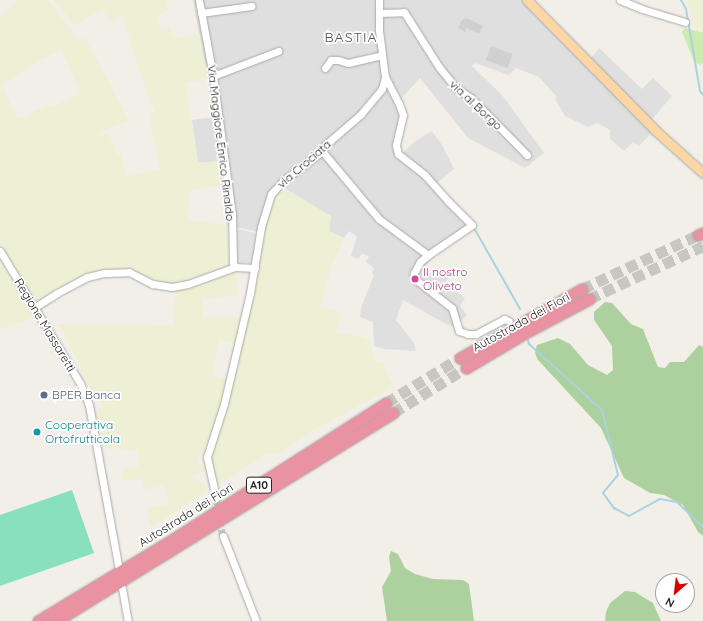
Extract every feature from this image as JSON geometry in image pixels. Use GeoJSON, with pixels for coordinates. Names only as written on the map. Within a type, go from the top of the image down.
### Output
{"type":"FeatureCollection","features":[{"type":"Feature","properties":{"kind":"highway","name":"Autostrada dei Fiori"},"geometry":{"type":"LineString","coordinates":[[460,358],[582,290]]}},
{"type":"Feature","properties":{"kind":"highway","name":"Autostrada dei Fiori"},"geometry":{"type":"LineString","coordinates":[[466,368],[524,334],[589,299]]}},
{"type":"Feature","properties":{"kind":"highway","name":"Autostrada dei Fiori"},"geometry":{"type":"LineString","coordinates":[[60,616],[386,403]]}},
{"type":"Feature","properties":{"kind":"highway","name":"Autostrada dei Fiori"},"geometry":{"type":"LineString","coordinates":[[38,621],[60,616],[393,413]]}},
{"type":"Feature","properties":{"kind":"main road"},"geometry":{"type":"LineString","coordinates":[[527,0],[656,131],[703,172]]}},
{"type":"Feature","properties":{"kind":"street","name":"Via Maggiore Enrico Rinaldo"},"geometry":{"type":"LineString","coordinates":[[199,0],[213,76],[232,214],[233,264],[235,267]]}},
{"type":"Feature","properties":{"kind":"street"},"geometry":{"type":"LineString","coordinates":[[379,0],[382,55],[385,77],[399,104],[403,116],[396,145],[398,154],[425,175],[448,202],[472,224],[420,262],[414,273],[415,280],[452,308],[459,331],[468,334],[476,334],[504,319],[509,321]]}},
{"type":"Feature","properties":{"kind":"street"},"geometry":{"type":"LineString","coordinates":[[620,0],[642,9],[685,22]]}},
{"type":"Feature","properties":{"kind":"street"},"geometry":{"type":"LineString","coordinates":[[201,13],[252,6]]}},
{"type":"Feature","properties":{"kind":"street","name":"via al Borgo"},"geometry":{"type":"LineString","coordinates":[[379,13],[404,12],[439,67],[456,88],[471,98],[527,155]]}},
{"type":"Feature","properties":{"kind":"street"},"geometry":{"type":"LineString","coordinates":[[213,76],[278,51]]}},
{"type":"Feature","properties":{"kind":"street"},"geometry":{"type":"LineString","coordinates":[[325,68],[331,60],[338,60],[348,63],[382,55]]}},
{"type":"Feature","properties":{"kind":"street","name":"via Crociata"},"geometry":{"type":"LineString","coordinates":[[216,498],[208,469],[207,457],[224,404],[255,268],[262,227],[271,194],[283,181],[322,151],[324,146],[360,115],[382,89],[385,77]]}},
{"type":"Feature","properties":{"kind":"street"},"geometry":{"type":"LineString","coordinates":[[322,151],[379,219],[428,256]]}},
{"type":"Feature","properties":{"kind":"street","name":"Regione Massaretti"},"geometry":{"type":"LineString","coordinates":[[0,251],[80,383],[88,405],[118,565]]}},
{"type":"Feature","properties":{"kind":"street"},"geometry":{"type":"LineString","coordinates":[[35,307],[57,292],[88,277],[105,272],[129,272],[153,284],[172,287],[188,284],[235,267],[255,268]]}},
{"type":"Feature","properties":{"kind":"street"},"geometry":{"type":"LineString","coordinates":[[223,536],[256,621]]}},
{"type":"Feature","properties":{"kind":"street"},"geometry":{"type":"LineString","coordinates":[[122,588],[128,621]]}},
{"type":"Feature","properties":{"kind":"shaded area"},"geometry":{"type":"Polygon","coordinates":[[[193,0],[530,0],[590,59],[599,48],[642,89],[653,78],[672,96],[650,122],[656,128],[639,146],[633,142],[624,151],[610,139],[610,130],[597,123],[588,127],[565,116],[555,99],[557,97],[539,77],[516,68],[509,75],[475,63],[472,66],[502,95],[544,153],[525,168],[468,138],[420,78],[400,100],[402,134],[399,148],[402,153],[417,140],[432,131],[442,145],[454,169],[437,183],[478,226],[470,229],[439,250],[424,268],[436,276],[442,271],[450,277],[444,283],[465,298],[460,306],[467,315],[455,327],[446,324],[403,300],[396,320],[414,343],[416,351],[384,349],[374,346],[373,322],[360,317],[361,308],[374,275],[372,273],[374,268],[366,262],[369,256],[362,254],[358,259],[351,256],[357,236],[349,231],[344,238],[329,231],[331,216],[309,204],[263,233],[227,225],[218,162],[198,163],[192,120],[214,117],[193,0]]]}},
{"type":"Feature","properties":{"kind":"shaded area"},"geometry":{"type":"Polygon","coordinates":[[[466,18],[483,26],[479,34],[466,28],[465,32],[458,28],[462,20],[466,18]]]}},
{"type":"Feature","properties":{"kind":"shaded area"},"geometry":{"type":"Polygon","coordinates":[[[491,46],[513,54],[507,68],[486,60],[491,46]]]}},
{"type":"Feature","properties":{"kind":"shaded area"},"geometry":{"type":"Polygon","coordinates":[[[237,229],[259,234],[253,263],[238,262],[237,229]]]}},
{"type":"Feature","properties":{"kind":"green space"},"geometry":{"type":"Polygon","coordinates":[[[18,0],[48,0],[78,39],[86,39],[129,120],[98,133],[99,137],[109,133],[117,155],[121,154],[126,176],[160,170],[150,121],[151,114],[155,112],[147,93],[122,16],[109,22],[103,9],[75,25],[53,0],[166,0],[168,10],[156,17],[161,30],[170,26],[174,39],[200,34],[208,78],[185,84],[198,163],[218,161],[221,185],[190,190],[188,220],[227,225],[230,267],[185,283],[163,285],[139,274],[104,271],[38,301],[0,244],[0,13],[3,15],[18,0]],[[61,50],[34,63],[2,85],[18,119],[50,104],[52,107],[81,93],[61,50]]]}},
{"type":"Feature","properties":{"kind":"green space"},"geometry":{"type":"Polygon","coordinates":[[[687,0],[703,0],[703,33],[696,32],[687,0]]]}},
{"type":"Feature","properties":{"kind":"green space"},"geometry":{"type":"Polygon","coordinates":[[[685,28],[703,33],[703,63],[700,65],[694,61],[682,32],[685,28]]]}},
{"type":"Feature","properties":{"kind":"green space"},"geometry":{"type":"Polygon","coordinates":[[[281,186],[331,216],[329,231],[344,238],[332,265],[320,307],[341,312],[336,333],[356,335],[369,340],[375,362],[384,363],[386,371],[395,386],[314,430],[277,454],[267,454],[218,485],[213,476],[210,456],[260,268],[263,233],[271,200],[281,186]]]}},
{"type":"Feature","properties":{"kind":"green space"},"geometry":{"type":"Polygon","coordinates":[[[0,262],[34,318],[0,329],[0,262]]]}},
{"type":"Feature","properties":{"kind":"green space"},"geometry":{"type":"Polygon","coordinates":[[[230,271],[237,271],[237,295],[203,299],[202,316],[243,317],[236,345],[219,340],[212,377],[227,379],[221,410],[204,450],[200,455],[198,464],[205,466],[205,472],[191,474],[193,479],[204,484],[208,491],[152,527],[149,523],[147,508],[169,504],[165,485],[144,490],[142,479],[126,481],[121,479],[123,468],[138,467],[139,450],[102,448],[95,413],[103,407],[92,393],[71,347],[57,324],[173,325],[176,288],[230,271]]]}},
{"type":"Feature","properties":{"kind":"green space"},"geometry":{"type":"Polygon","coordinates":[[[605,302],[612,303],[631,324],[643,329],[658,367],[665,368],[670,362],[684,362],[699,345],[703,347],[703,536],[698,532],[683,505],[664,495],[650,493],[624,478],[601,428],[538,360],[535,353],[537,345],[558,338],[570,344],[588,365],[607,375],[613,370],[612,346],[594,320],[594,312],[605,302]]]}},
{"type":"Feature","properties":{"kind":"green space"},"geometry":{"type":"Polygon","coordinates":[[[72,490],[94,553],[0,586],[0,515],[72,490]]]}},
{"type":"Feature","properties":{"kind":"green space"},"geometry":{"type":"Polygon","coordinates":[[[391,551],[398,554],[405,568],[415,574],[433,579],[463,580],[469,584],[474,621],[387,621],[382,587],[391,571],[389,557],[391,551]]]}},
{"type":"Feature","properties":{"kind":"green space"},"geometry":{"type":"Polygon","coordinates":[[[625,591],[635,592],[653,603],[655,613],[657,613],[661,621],[605,621],[606,612],[610,603],[625,591]]]}},
{"type":"Feature","properties":{"kind":"waterway"},"geometry":{"type":"LineString","coordinates":[[681,0],[686,9],[700,91],[703,95]]}},
{"type":"Feature","properties":{"kind":"waterway"},"geometry":{"type":"LineString","coordinates":[[474,228],[520,309]]}},
{"type":"Feature","properties":{"kind":"waterway"},"geometry":{"type":"LineString","coordinates":[[528,340],[529,344],[602,410],[618,475],[603,493],[614,508],[629,516],[660,499],[677,502],[703,527]]}},
{"type":"Feature","properties":{"kind":"tunnel"},"geometry":{"type":"LineString","coordinates":[[582,289],[698,235]]}},
{"type":"Feature","properties":{"kind":"tunnel"},"geometry":{"type":"LineString","coordinates":[[589,299],[703,246]]}},
{"type":"Feature","properties":{"kind":"tunnel"},"geometry":{"type":"LineString","coordinates":[[386,403],[460,358]]}},
{"type":"Feature","properties":{"kind":"tunnel"},"geometry":{"type":"LineString","coordinates":[[393,413],[466,368]]}},
{"type":"Feature","properties":{"kind":"tunnel"},"geometry":{"type":"LineString","coordinates":[[216,498],[223,536]]}},
{"type":"Feature","properties":{"kind":"place","name":"Il nostro Oliveto"},"geometry":{"type":"Point","coordinates":[415,279]}},
{"type":"Feature","properties":{"kind":"place","name":"BPER Banca"},"geometry":{"type":"Point","coordinates":[44,395]}},
{"type":"Feature","properties":{"kind":"place","name":"Cooperativa Ortofrutticola"},"geometry":{"type":"Point","coordinates":[37,432]}},
{"type":"Feature","properties":{"kind":"district","name":"BASTIA"},"geometry":{"type":"Point","coordinates":[351,37]}}]}
